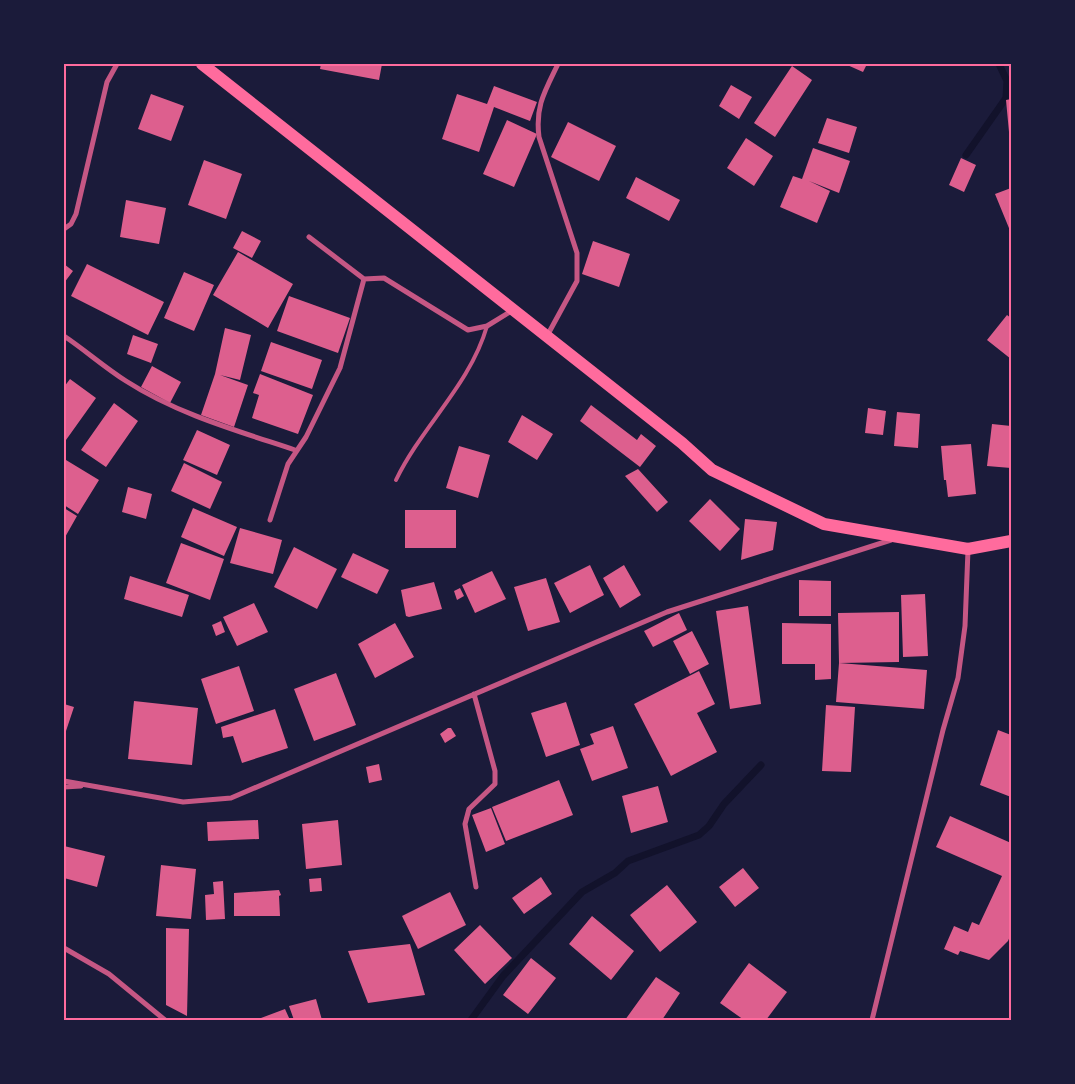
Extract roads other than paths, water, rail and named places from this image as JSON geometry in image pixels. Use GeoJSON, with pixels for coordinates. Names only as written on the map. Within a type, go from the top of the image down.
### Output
{"type":"FeatureCollection","features":[{"type":"Feature","properties":{"kind":"main road"},"geometry":{"type":"LineString","coordinates":[[202,64],[682,443],[712,470],[824,524],[968,549],[1011,541]]}},
{"type":"Feature","properties":{"kind":"street"},"geometry":{"type":"LineString","coordinates":[[64,229],[71,224],[76,214],[106,82],[117,64]]}},
{"type":"Feature","properties":{"kind":"street"},"geometry":{"type":"LineString","coordinates":[[546,336],[577,281],[578,268],[577,253],[539,137],[537,120],[540,102],[558,64]]}},
{"type":"Feature","properties":{"kind":"street"},"geometry":{"type":"LineString","coordinates":[[309,237],[364,279],[384,278],[468,330],[486,326],[513,310]]}},
{"type":"Feature","properties":{"kind":"street"},"geometry":{"type":"LineString","coordinates":[[270,520],[288,464],[295,450],[306,437],[340,368],[364,279]]}},
{"type":"Feature","properties":{"kind":"street"},"geometry":{"type":"LineString","coordinates":[[64,336],[126,381],[180,410],[295,450]]}},
{"type":"Feature","properties":{"kind":"street"},"geometry":{"type":"LineString","coordinates":[[64,781],[183,802],[231,798],[667,612],[899,537]]}},
{"type":"Feature","properties":{"kind":"street"},"geometry":{"type":"LineString","coordinates":[[872,1020],[943,730],[958,678],[965,626],[968,549]]}},
{"type":"Feature","properties":{"kind":"street"},"geometry":{"type":"LineString","coordinates":[[474,694],[495,771],[495,784],[469,809],[465,824],[476,887]]}},
{"type":"Feature","properties":{"kind":"street"},"geometry":{"type":"LineString","coordinates":[[64,787],[88,785]]}},
{"type":"Feature","properties":{"kind":"street"},"geometry":{"type":"LineString","coordinates":[[64,948],[109,974],[166,1020]]}},
{"type":"Feature","properties":{"kind":"lane"},"geometry":{"type":"LineString","coordinates":[[396,480],[408,455],[444,408],[480,350],[486,326]]}},
{"type":"Feature","properties":{"kind":"waterway"},"geometry":{"type":"LineString","coordinates":[[966,155],[1006,98],[1007,81],[999,64]]}},
{"type":"Feature","properties":{"kind":"waterway"},"geometry":{"type":"LineString","coordinates":[[471,1020],[503,976],[582,892],[615,873],[628,861],[699,835],[709,826],[724,804],[761,765]]}}]}
